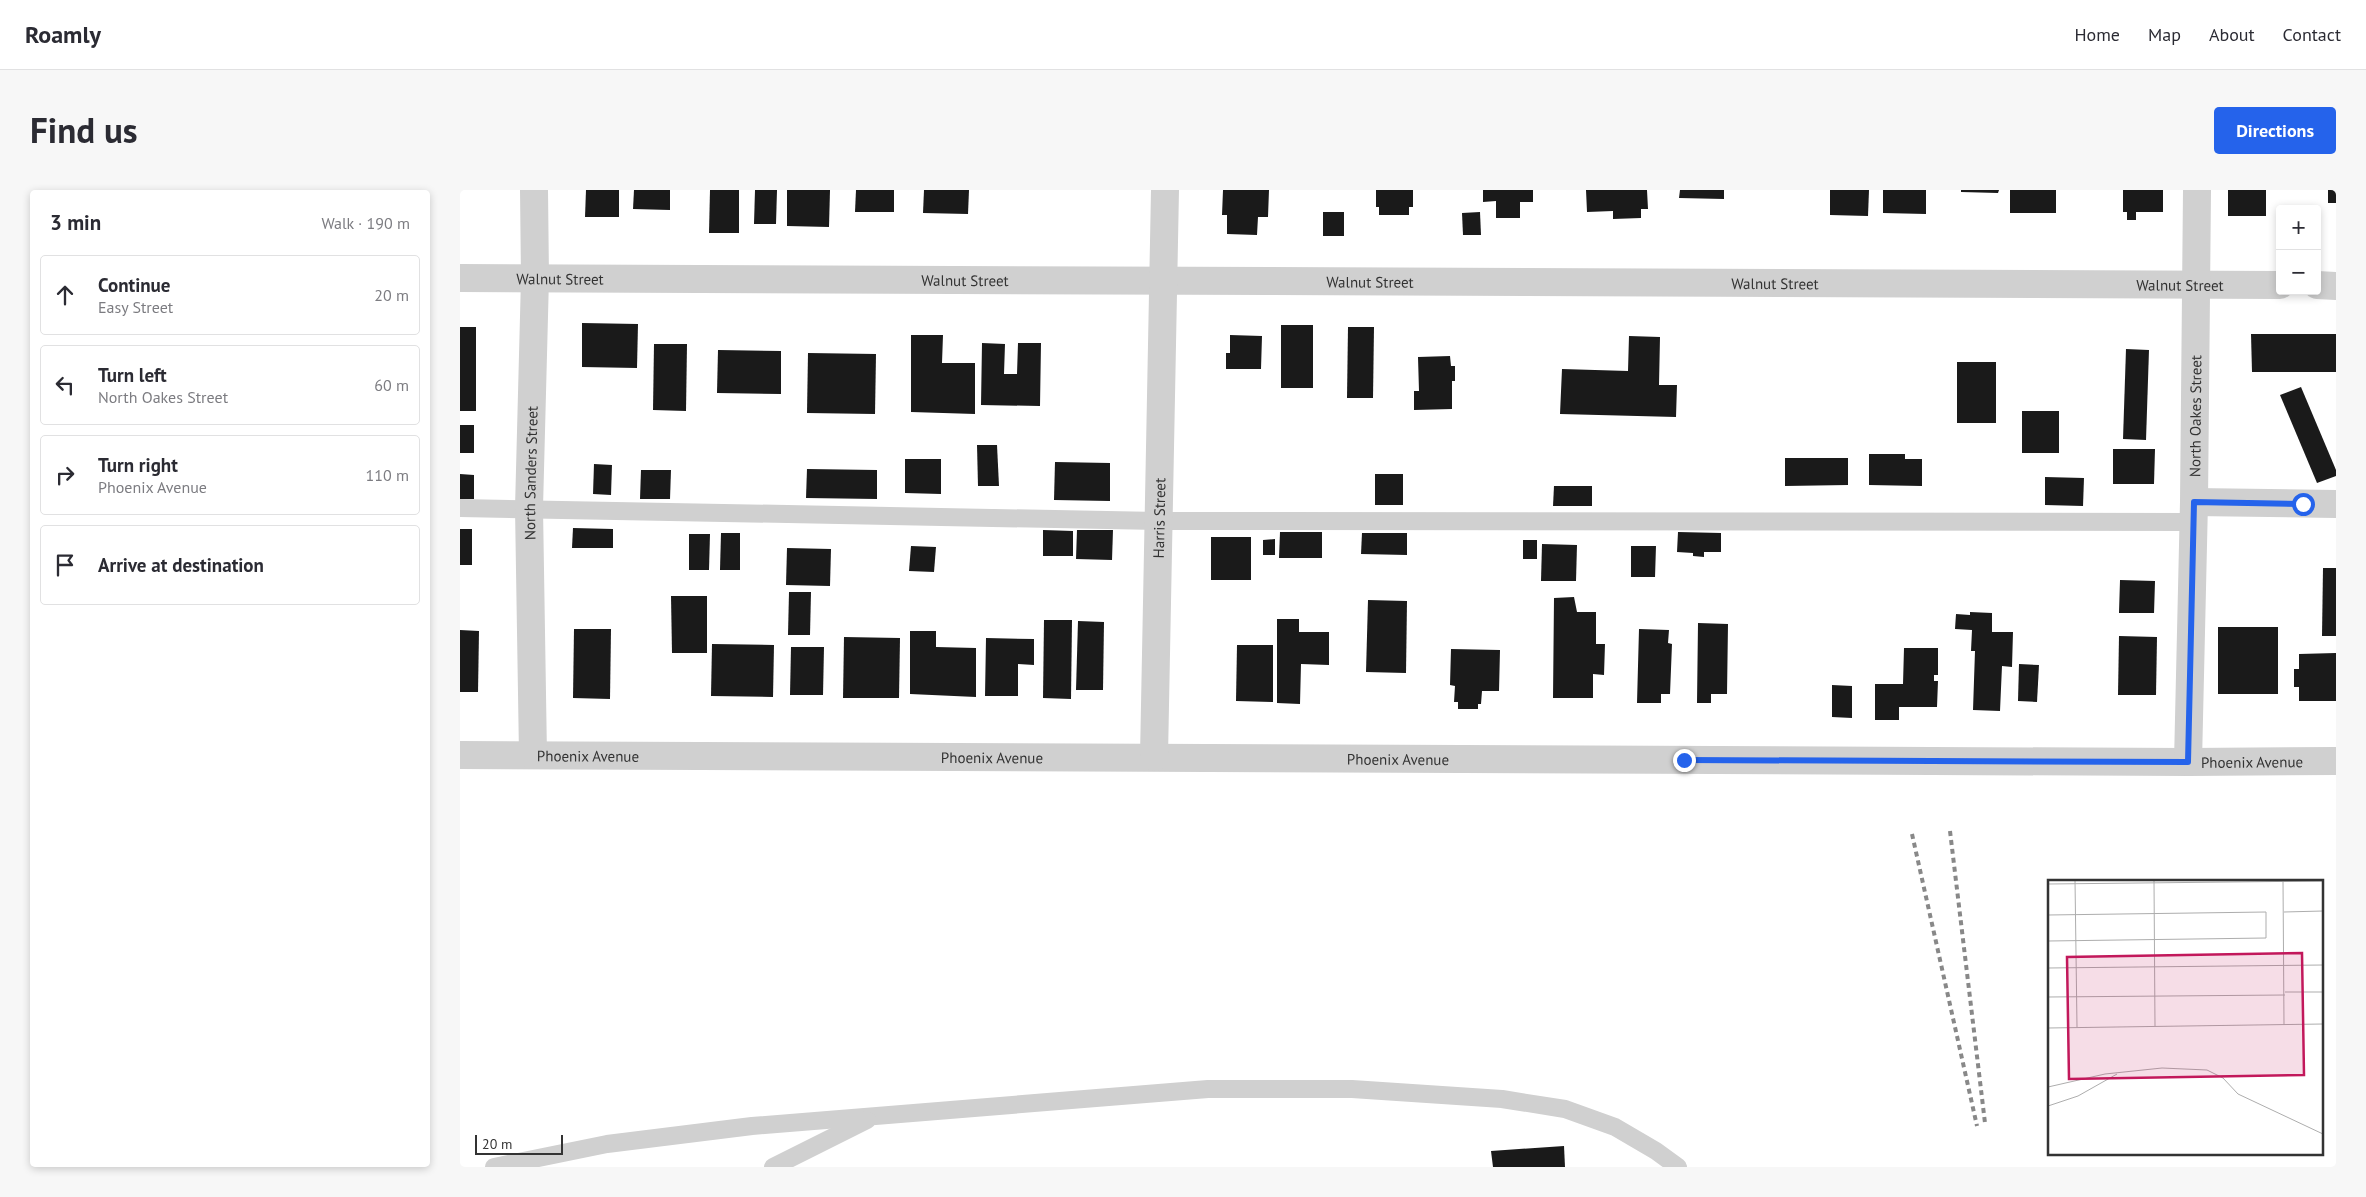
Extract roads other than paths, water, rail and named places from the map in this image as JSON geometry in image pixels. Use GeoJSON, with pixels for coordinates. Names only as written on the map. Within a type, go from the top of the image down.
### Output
{"type":"FeatureCollection","features":[{"type":"Feature","properties":{"kind":"street","name":"North Sanders Street"},"geometry":{"type":"LineString","coordinates":[[533,755],[529,508],[535,278],[534,190]]}},
{"type":"Feature","properties":{"kind":"street","name":"Harris Street"},"geometry":{"type":"LineString","coordinates":[[1154,757],[1165,190]]}},
{"type":"Feature","properties":{"kind":"street","name":"North Oakes Street"},"geometry":{"type":"LineString","coordinates":[[2188,762],[2194,512],[2197,190]]}},
{"type":"Feature","properties":{"kind":"street","name":"Walnut Street"},"geometry":{"type":"LineString","coordinates":[[460,278],[2276,285]]}},
{"type":"Feature","properties":{"kind":"street"},"geometry":{"type":"LineString","coordinates":[[2321,286],[2336,286]]}},
{"type":"Feature","properties":{"kind":"street"},"geometry":{"type":"LineString","coordinates":[[2194,512],[2336,504]]}},
{"type":"Feature","properties":{"kind":"street","name":"Phoenix Avenue"},"geometry":{"type":"LineString","coordinates":[[460,755],[2336,761]]}},
{"type":"Feature","properties":{"kind":"lane"},"geometry":{"type":"LineString","coordinates":[[460,508],[1159,521],[2194,512]]}},
{"type":"Feature","properties":{"kind":"lane"},"geometry":{"type":"LineString","coordinates":[[494,1167],[607,1144],[752,1126],[1208,1089],[1352,1089],[1502,1099],[1564,1109],[1615,1127],[1656,1151],[1678,1167]]}},
{"type":"Feature","properties":{"kind":"lane"},"geometry":{"type":"LineString","coordinates":[[773,1167],[876,1116]]}},
{"type":"Feature","properties":{"kind":"railway"},"geometry":{"type":"LineString","coordinates":[[1950,831],[1985,1123]]}},
{"type":"Feature","properties":{"kind":"railway"},"geometry":{"type":"LineString","coordinates":[[1912,834],[1977,1126]]}}]}
